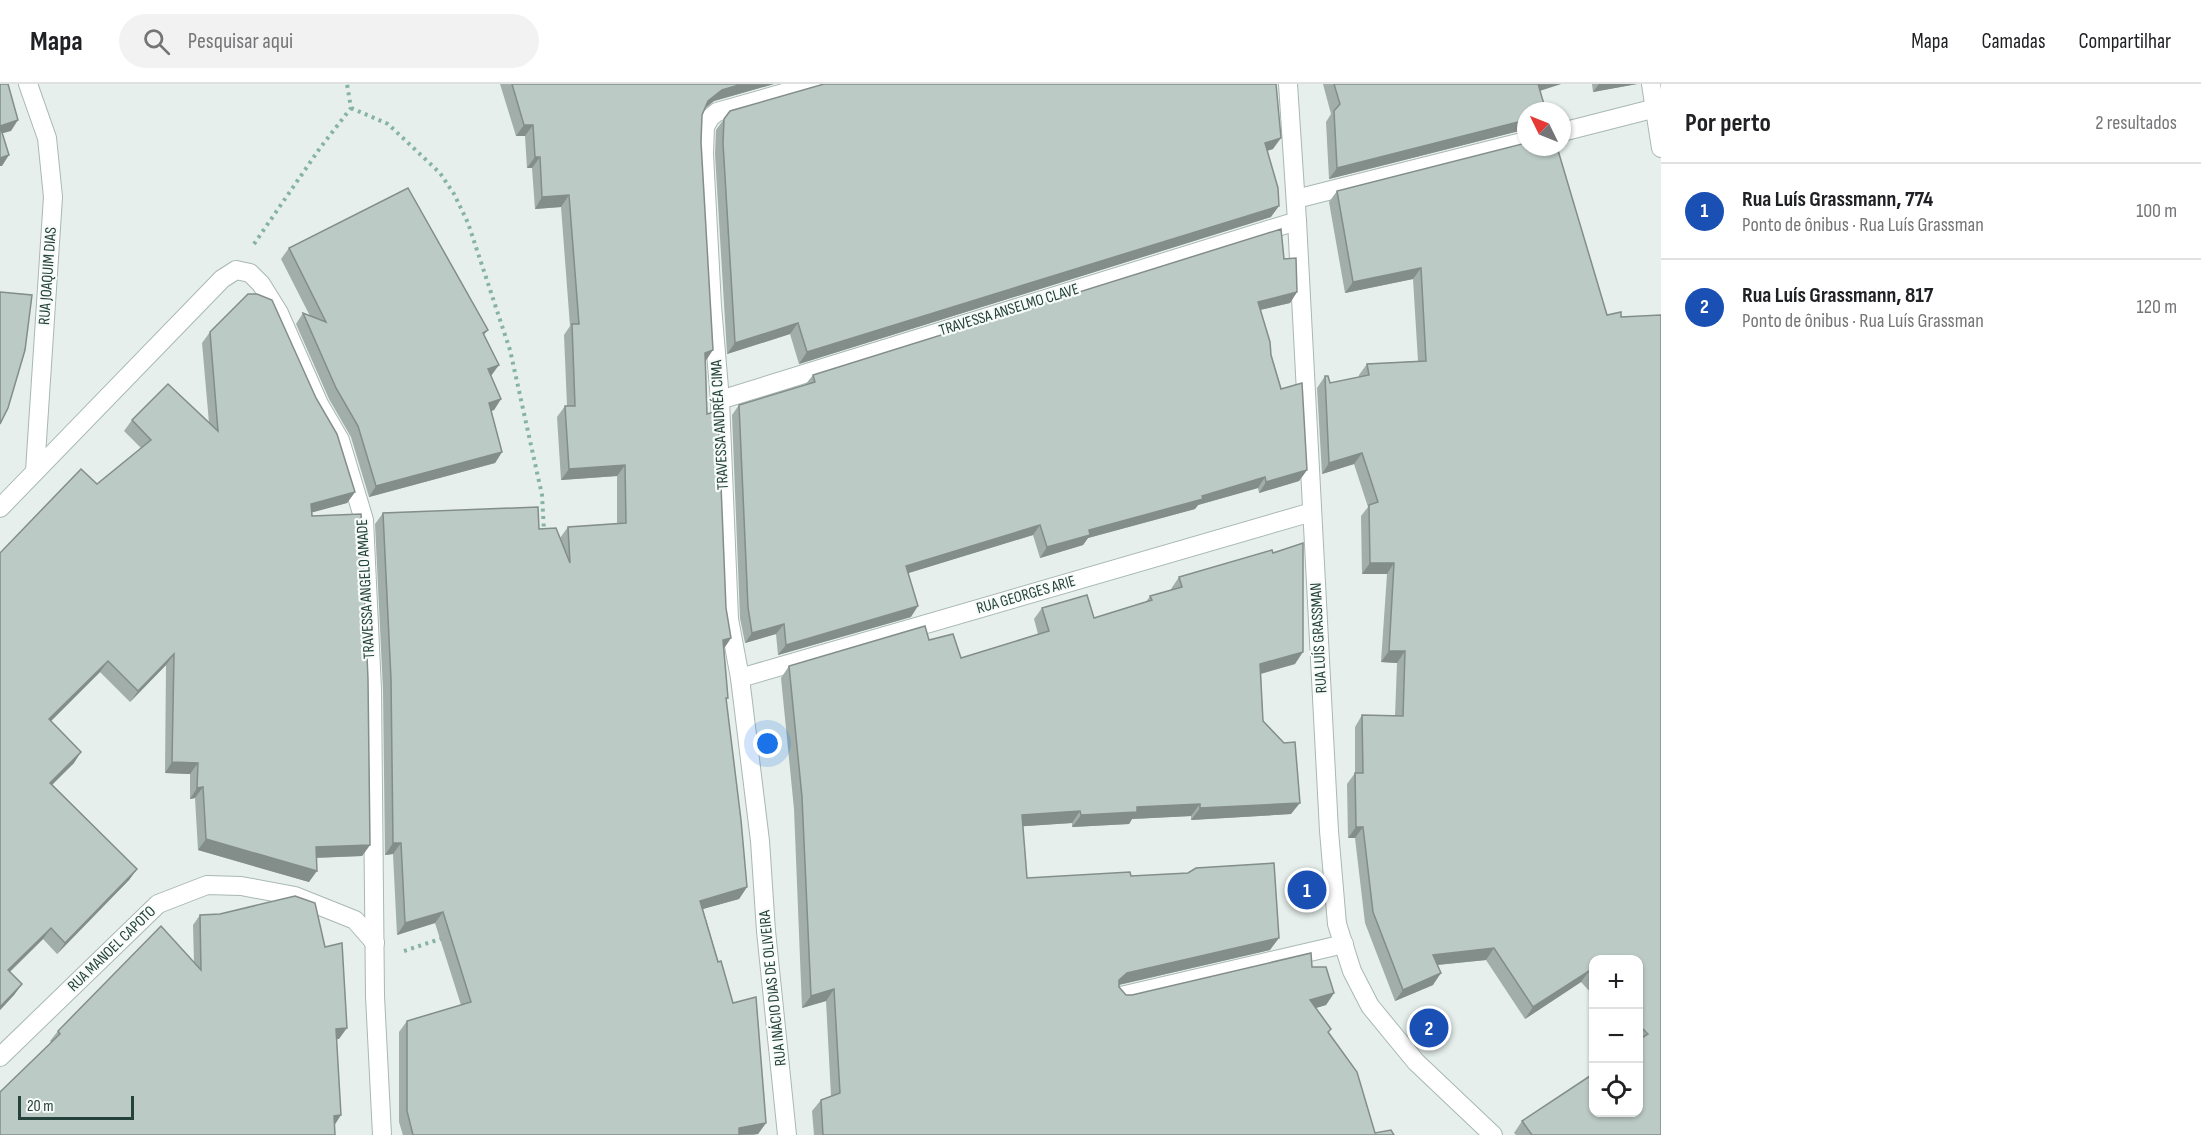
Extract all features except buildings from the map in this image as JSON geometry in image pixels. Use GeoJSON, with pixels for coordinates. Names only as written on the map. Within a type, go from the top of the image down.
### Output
{"type":"FeatureCollection","features":[{"type":"Feature","properties":{"kind":"street","name":"RUA JOAQUIM DIAS"},"geometry":{"type":"LineString","coordinates":[[28,84],[47,138],[53,197],[35,471]]}},
{"type":"Feature","properties":{"kind":"street","name":"TRAVESSA ANDRÉA CIMA"},"geometry":{"type":"LineString","coordinates":[[760,841],[740,678],[729,619],[720,400],[712,306],[704,154],[705,127],[717,112],[814,84]]}},
{"type":"Feature","properties":{"kind":"street","name":"RUA LUÍS GRASSMAN"},"geometry":{"type":"LineString","coordinates":[[1288,84],[1329,831],[1337,924],[1352,971],[1370,1006],[1416,1062],[1494,1135]]}},
{"type":"Feature","properties":{"kind":"street"},"geometry":{"type":"LineString","coordinates":[[1651,84],[1661,148]]}},
{"type":"Feature","properties":{"kind":"street"},"geometry":{"type":"LineString","coordinates":[[1571,130],[1656,108]]}},
{"type":"Feature","properties":{"kind":"street"},"geometry":{"type":"LineString","coordinates":[[1296,199],[1517,143]]}},
{"type":"Feature","properties":{"kind":"street","name":"TRAVESSA ANSELMO CLAVE"},"geometry":{"type":"LineString","coordinates":[[720,400],[1297,221]]}},
{"type":"Feature","properties":{"kind":"street"},"geometry":{"type":"LineString","coordinates":[[0,507],[222,279],[236,270]]}},
{"type":"Feature","properties":{"kind":"street","name":"TRAVESSA ANGELO AMADE"},"geometry":{"type":"LineString","coordinates":[[236,270],[250,273],[261,284],[279,313],[319,404],[340,440],[364,520],[372,690],[375,952],[382,1135]]}},
{"type":"Feature","properties":{"kind":"street","name":"RUA GEORGES ARIE"},"geometry":{"type":"LineString","coordinates":[[740,678],[1312,512]]}},
{"type":"Feature","properties":{"kind":"street","name":"RUA INÁCIO DIAS DE OLIVEIRA"},"geometry":{"type":"LineString","coordinates":[[760,841],[766,931],[787,1135]]}},
{"type":"Feature","properties":{"kind":"street","name":"RUA MANOEL CAPOTO"},"geometry":{"type":"LineString","coordinates":[[0,1057],[158,904],[207,885],[241,886],[295,896],[355,920],[375,952]]}},
{"type":"Feature","properties":{"kind":"street"},"geometry":{"type":"LineString","coordinates":[[1121,996],[1344,944]]}},
{"type":"Feature","properties":{"kind":"path"},"geometry":{"type":"LineString","coordinates":[[236,270],[320,148],[351,108],[347,84]]}},
{"type":"Feature","properties":{"kind":"path"},"geometry":{"type":"LineString","coordinates":[[351,108],[388,124],[440,173],[454,194],[468,223],[510,350],[542,495],[545,540]]}},
{"type":"Feature","properties":{"kind":"path"},"geometry":{"type":"LineString","coordinates":[[375,952],[453,934]]}},
{"type":"Feature","properties":{"kind":"place","name":"Rua Luís Grassmann, 774"},"geometry":{"type":"Point","coordinates":[1307,890]}},
{"type":"Feature","properties":{"kind":"place","name":"Rua Luís Grassmann, 817"},"geometry":{"type":"Point","coordinates":[1429,1028]}}]}
